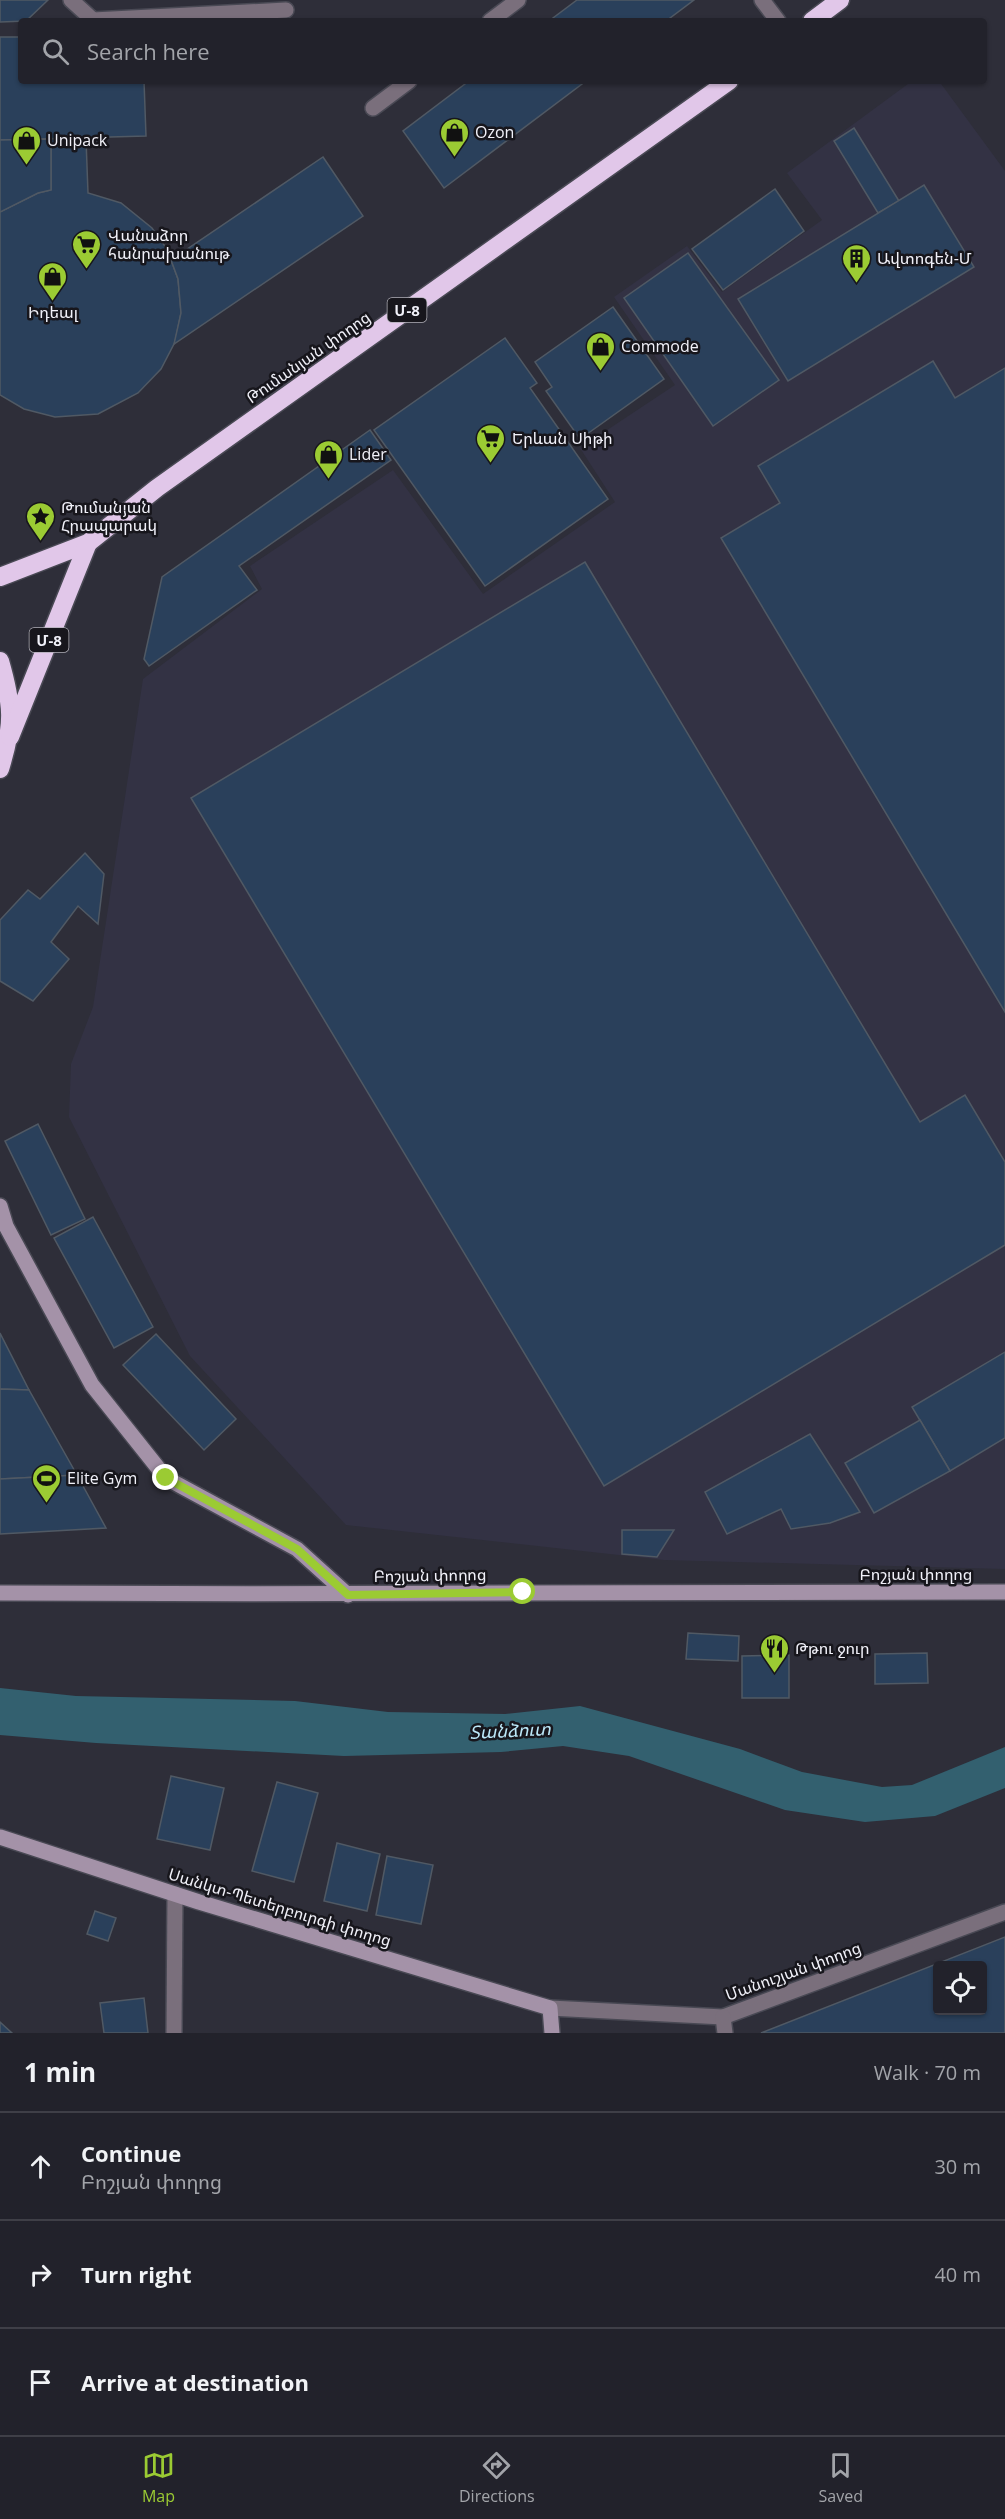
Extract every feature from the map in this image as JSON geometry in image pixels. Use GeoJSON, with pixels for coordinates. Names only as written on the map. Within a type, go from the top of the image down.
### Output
{"type":"FeatureCollection","features":[{"type":"Feature","properties":{"kind":"highway"},"geometry":{"type":"LineString","coordinates":[[816,18],[840,0]]}},
{"type":"Feature","properties":{"kind":"highway","name":"Թումանյան փողոց"},"geometry":{"type":"LineString","coordinates":[[88,543],[157,488],[725,84]]}},
{"type":"Feature","properties":{"kind":"highway","name":"Մ-8"},"geometry":{"type":"LineString","coordinates":[[0,577],[88,543]]}},
{"type":"Feature","properties":{"kind":"highway","name":"Մ-8"},"geometry":{"type":"LineString","coordinates":[[10,737],[88,543]]}},
{"type":"Feature","properties":{"kind":"highway"},"geometry":{"type":"LineString","coordinates":[[0,661],[10,697],[10,737],[0,769]]}},
{"type":"Feature","properties":{"kind":"street"},"geometry":{"type":"LineString","coordinates":[[71,0],[91,18]]}},
{"type":"Feature","properties":{"kind":"street"},"geometry":{"type":"LineString","coordinates":[[494,18],[518,0]]}},
{"type":"Feature","properties":{"kind":"street"},"geometry":{"type":"LineString","coordinates":[[762,0],[776,18]]}},
{"type":"Feature","properties":{"kind":"street"},"geometry":{"type":"LineString","coordinates":[[132,18],[286,10]]}},
{"type":"Feature","properties":{"kind":"street"},"geometry":{"type":"LineString","coordinates":[[373,108],[405,84]]}},
{"type":"Feature","properties":{"kind":"street"},"geometry":{"type":"LineString","coordinates":[[0,1206],[6,1226],[92,1385],[166,1478],[297,1549],[348,1595]]}},
{"type":"Feature","properties":{"kind":"street","name":"Բոշյան փողոց"},"geometry":{"type":"LineString","coordinates":[[0,1593],[348,1595],[523,1592],[1005,1592]]}},
{"type":"Feature","properties":{"kind":"street","name":"Սանկտ-Պետերբուրգի փողոց"},"geometry":{"type":"LineString","coordinates":[[0,1838],[175,1894],[550,2008]]}},
{"type":"Feature","properties":{"kind":"street"},"geometry":{"type":"LineString","coordinates":[[174,2033],[175,1894]]}},
{"type":"Feature","properties":{"kind":"street","name":"Մանուշյան փողոց"},"geometry":{"type":"LineString","coordinates":[[550,2008],[723,2017],[1005,1912]]}},
{"type":"Feature","properties":{"kind":"street"},"geometry":{"type":"LineString","coordinates":[[550,2008],[552,2033]]}},
{"type":"Feature","properties":{"kind":"street"},"geometry":{"type":"LineString","coordinates":[[723,2017],[725,2033]]}},
{"type":"Feature","properties":{"kind":"shaded area"},"geometry":{"type":"Polygon","coordinates":[[[908,84],[941,84],[1005,171],[1005,1569],[664,1560],[346,1525],[190,1356],[69,1117],[71,1064],[93,1007],[143,679],[262,589],[250,566],[393,470],[483,594],[615,502],[580,448],[675,385],[614,297],[687,246],[722,292],[822,220],[787,173],[908,84]]]}},
{"type":"Feature","properties":{"kind":"water","name":"Տանձուտ"},"geometry":{"type":"Polygon","coordinates":[[[0,1688],[76,1696],[295,1701],[388,1712],[505,1714],[580,1706],[740,1749],[802,1772],[882,1787],[912,1785],[1005,1747],[1005,1788],[935,1816],[865,1822],[785,1810],[629,1756],[563,1746],[501,1752],[344,1756],[96,1743],[0,1735],[0,1688]]]}},
{"type":"Feature","properties":{"kind":"building"},"geometry":{"type":"Polygon","coordinates":[[[0,0],[48,0],[29,18],[0,22],[0,0]]]}},
{"type":"Feature","properties":{"kind":"building"},"geometry":{"type":"Polygon","coordinates":[[[577,0],[694,0],[670,18],[553,18],[577,0]]]}},
{"type":"Feature","properties":{"kind":"building"},"geometry":{"type":"Polygon","coordinates":[[[0,37],[18,37],[18,84],[144,84],[146,136],[0,140],[0,37]]]}},
{"type":"Feature","properties":{"kind":"building"},"geometry":{"type":"Polygon","coordinates":[[[465,84],[582,84],[444,188],[403,131],[465,84]]]}},
{"type":"Feature","properties":{"kind":"building"},"geometry":{"type":"Polygon","coordinates":[[[854,128],[899,201],[878,213],[834,141],[854,128]]]}},
{"type":"Feature","properties":{"kind":"building","name":"Վանաձոր հանրախանութ"},"geometry":{"type":"Polygon","coordinates":[[[51,139],[86,139],[88,193],[121,203],[152,228],[167,249],[178,279],[181,313],[175,342],[161,369],[138,393],[98,414],[55,417],[24,409],[0,395],[0,212],[38,193],[51,190],[51,139]]]}},
{"type":"Feature","properties":{"kind":"building","name":"Unipack"},"geometry":{"type":"Polygon","coordinates":[[[51,139],[51,190],[38,193],[0,212],[0,140],[51,139]]]}},
{"type":"Feature","properties":{"kind":"building"},"geometry":{"type":"Polygon","coordinates":[[[323,157],[363,216],[174,344],[181,313],[178,279],[171,260],[323,157]]]}},
{"type":"Feature","properties":{"kind":"building","name":"Ավտոգեն-Մ"},"geometry":{"type":"Polygon","coordinates":[[[924,185],[974,267],[788,381],[738,299],[924,185]]]}},
{"type":"Feature","properties":{"kind":"building"},"geometry":{"type":"Polygon","coordinates":[[[775,189],[804,231],[723,290],[692,249],[775,189]]]}},
{"type":"Feature","properties":{"kind":"building"},"geometry":{"type":"Polygon","coordinates":[[[688,253],[779,380],[713,426],[624,298],[688,253]]]}},
{"type":"Feature","properties":{"kind":"building","name":"Commode"},"geometry":{"type":"Polygon","coordinates":[[[613,307],[664,379],[580,439],[546,391],[552,387],[535,362],[613,307]]]}},
{"type":"Feature","properties":{"kind":"building","name":"Երևան Սիթի"},"geometry":{"type":"Polygon","coordinates":[[[505,338],[537,383],[530,388],[608,499],[485,586],[374,430],[505,338]]]}},
{"type":"Feature","properties":{"kind":"building"},"geometry":{"type":"Polygon","coordinates":[[[933,361],[955,398],[1005,368],[1005,1012],[721,538],[780,503],[758,466],[933,361]]]}},
{"type":"Feature","properties":{"kind":"building"},"geometry":{"type":"Polygon","coordinates":[[[370,430],[391,460],[239,566],[257,590],[149,666],[144,659],[162,577],[370,430]]]}},
{"type":"Feature","properties":{"kind":"building"},"geometry":{"type":"Polygon","coordinates":[[[585,562],[920,1122],[965,1095],[1005,1162],[1005,1245],[604,1486],[191,798],[585,562]]]}},
{"type":"Feature","properties":{"kind":"building"},"geometry":{"type":"Polygon","coordinates":[[[85,853],[104,874],[98,924],[78,906],[51,942],[69,959],[33,1001],[0,981],[0,920],[28,890],[40,899],[85,853]]]}},
{"type":"Feature","properties":{"kind":"building"},"geometry":{"type":"Polygon","coordinates":[[[38,1124],[85,1219],[51,1235],[5,1141],[38,1124]]]}},
{"type":"Feature","properties":{"kind":"building"},"geometry":{"type":"Polygon","coordinates":[[[93,1217],[153,1327],[114,1348],[54,1238],[93,1217]]]}},
{"type":"Feature","properties":{"kind":"building"},"geometry":{"type":"Polygon","coordinates":[[[0,1333],[29,1390],[0,1389],[0,1333]]]}},
{"type":"Feature","properties":{"kind":"building"},"geometry":{"type":"Polygon","coordinates":[[[156,1334],[236,1419],[204,1450],[123,1365],[156,1334]]]}},
{"type":"Feature","properties":{"kind":"building"},"geometry":{"type":"Polygon","coordinates":[[[1005,1352],[1005,1438],[950,1471],[912,1407],[1005,1352]]]}},
{"type":"Feature","properties":{"kind":"building"},"geometry":{"type":"Polygon","coordinates":[[[0,1389],[29,1390],[77,1475],[0,1479],[0,1389]]]}},
{"type":"Feature","properties":{"kind":"building"},"geometry":{"type":"Polygon","coordinates":[[[920,1420],[950,1471],[874,1513],[845,1463],[920,1420]]]}},
{"type":"Feature","properties":{"kind":"building"},"geometry":{"type":"Polygon","coordinates":[[[810,1434],[860,1512],[830,1523],[791,1529],[781,1509],[727,1534],[705,1492],[810,1434]]]}},
{"type":"Feature","properties":{"kind":"building","name":"Elite Gym"},"geometry":{"type":"Polygon","coordinates":[[[77,1475],[106,1528],[0,1534],[0,1479],[77,1475]]]}},
{"type":"Feature","properties":{"kind":"building"},"geometry":{"type":"Polygon","coordinates":[[[622,1530],[674,1530],[657,1557],[622,1554],[622,1530]]]}},
{"type":"Feature","properties":{"kind":"building"},"geometry":{"type":"Polygon","coordinates":[[[688,1633],[739,1636],[738,1661],[686,1659],[688,1633]]]}},
{"type":"Feature","properties":{"kind":"building"},"geometry":{"type":"Polygon","coordinates":[[[927,1653],[928,1683],[875,1684],[875,1654],[927,1653]]]}},
{"type":"Feature","properties":{"kind":"building"},"geometry":{"type":"Polygon","coordinates":[[[789,1655],[789,1698],[742,1698],[742,1656],[789,1655]]]}},
{"type":"Feature","properties":{"kind":"building"},"geometry":{"type":"Polygon","coordinates":[[[171,1776],[224,1788],[210,1850],[157,1839],[171,1776]]]}},
{"type":"Feature","properties":{"kind":"building"},"geometry":{"type":"Polygon","coordinates":[[[277,1782],[318,1793],[294,1882],[252,1871],[277,1782]]]}},
{"type":"Feature","properties":{"kind":"building"},"geometry":{"type":"Polygon","coordinates":[[[337,1843],[380,1854],[367,1911],[324,1901],[337,1843]]]}},
{"type":"Feature","properties":{"kind":"building"},"geometry":{"type":"Polygon","coordinates":[[[387,1856],[433,1865],[421,1924],[376,1915],[387,1856]]]}},
{"type":"Feature","properties":{"kind":"building"},"geometry":{"type":"Polygon","coordinates":[[[95,1911],[116,1918],[108,1941],[87,1934],[95,1911]]]}},
{"type":"Feature","properties":{"kind":"building"},"geometry":{"type":"Polygon","coordinates":[[[1005,1937],[1005,2033],[761,2033],[933,1965],[933,2015],[987,2015],[987,1961],[944,1961],[1005,1937]]]}},
{"type":"Feature","properties":{"kind":"building"},"geometry":{"type":"Polygon","coordinates":[[[144,1998],[148,2033],[104,2033],[100,2003],[144,1998]]]}},
{"type":"Feature","properties":{"kind":"building"},"geometry":{"type":"Polygon","coordinates":[[[0,2022],[12,2033],[0,2033],[0,2022]]]}},
{"type":"Feature","properties":{"kind":"place","name":"Ozon"},"geometry":{"type":"Point","coordinates":[454,158]}},
{"type":"Feature","properties":{"kind":"place","name":"Unipack"},"geometry":{"type":"Point","coordinates":[26,166]}},
{"type":"Feature","properties":{"kind":"place","name":"Վանաձոր հանրախանութ"},"geometry":{"type":"Point","coordinates":[87,270]}},
{"type":"Feature","properties":{"kind":"place","name":"Ավտոգեն-Մ"},"geometry":{"type":"Point","coordinates":[856,284]}},
{"type":"Feature","properties":{"kind":"place","name":"Իդեալ"},"geometry":{"type":"Point","coordinates":[53,302]}},
{"type":"Feature","properties":{"kind":"place","name":"Commode"},"geometry":{"type":"Point","coordinates":[600,372]}},
{"type":"Feature","properties":{"kind":"place","name":"Երևան Սիթի"},"geometry":{"type":"Point","coordinates":[491,464]}},
{"type":"Feature","properties":{"kind":"place","name":"Lider"},"geometry":{"type":"Point","coordinates":[328,480]}},
{"type":"Feature","properties":{"kind":"place","name":"Թումանյան Հրապարակ"},"geometry":{"type":"Point","coordinates":[40,542]}},
{"type":"Feature","properties":{"kind":"place","name":"Elite Gym"},"geometry":{"type":"Point","coordinates":[46,1504]}},
{"type":"Feature","properties":{"kind":"place","name":"Թթու ջուր"},"geometry":{"type":"Point","coordinates":[774,1674]}},
{"type":"Feature","properties":{"kind":"route"},"geometry":{"type":"LineString","coordinates":[[166,1478],[297,1549],[348,1595],[523,1592]]}}]}
